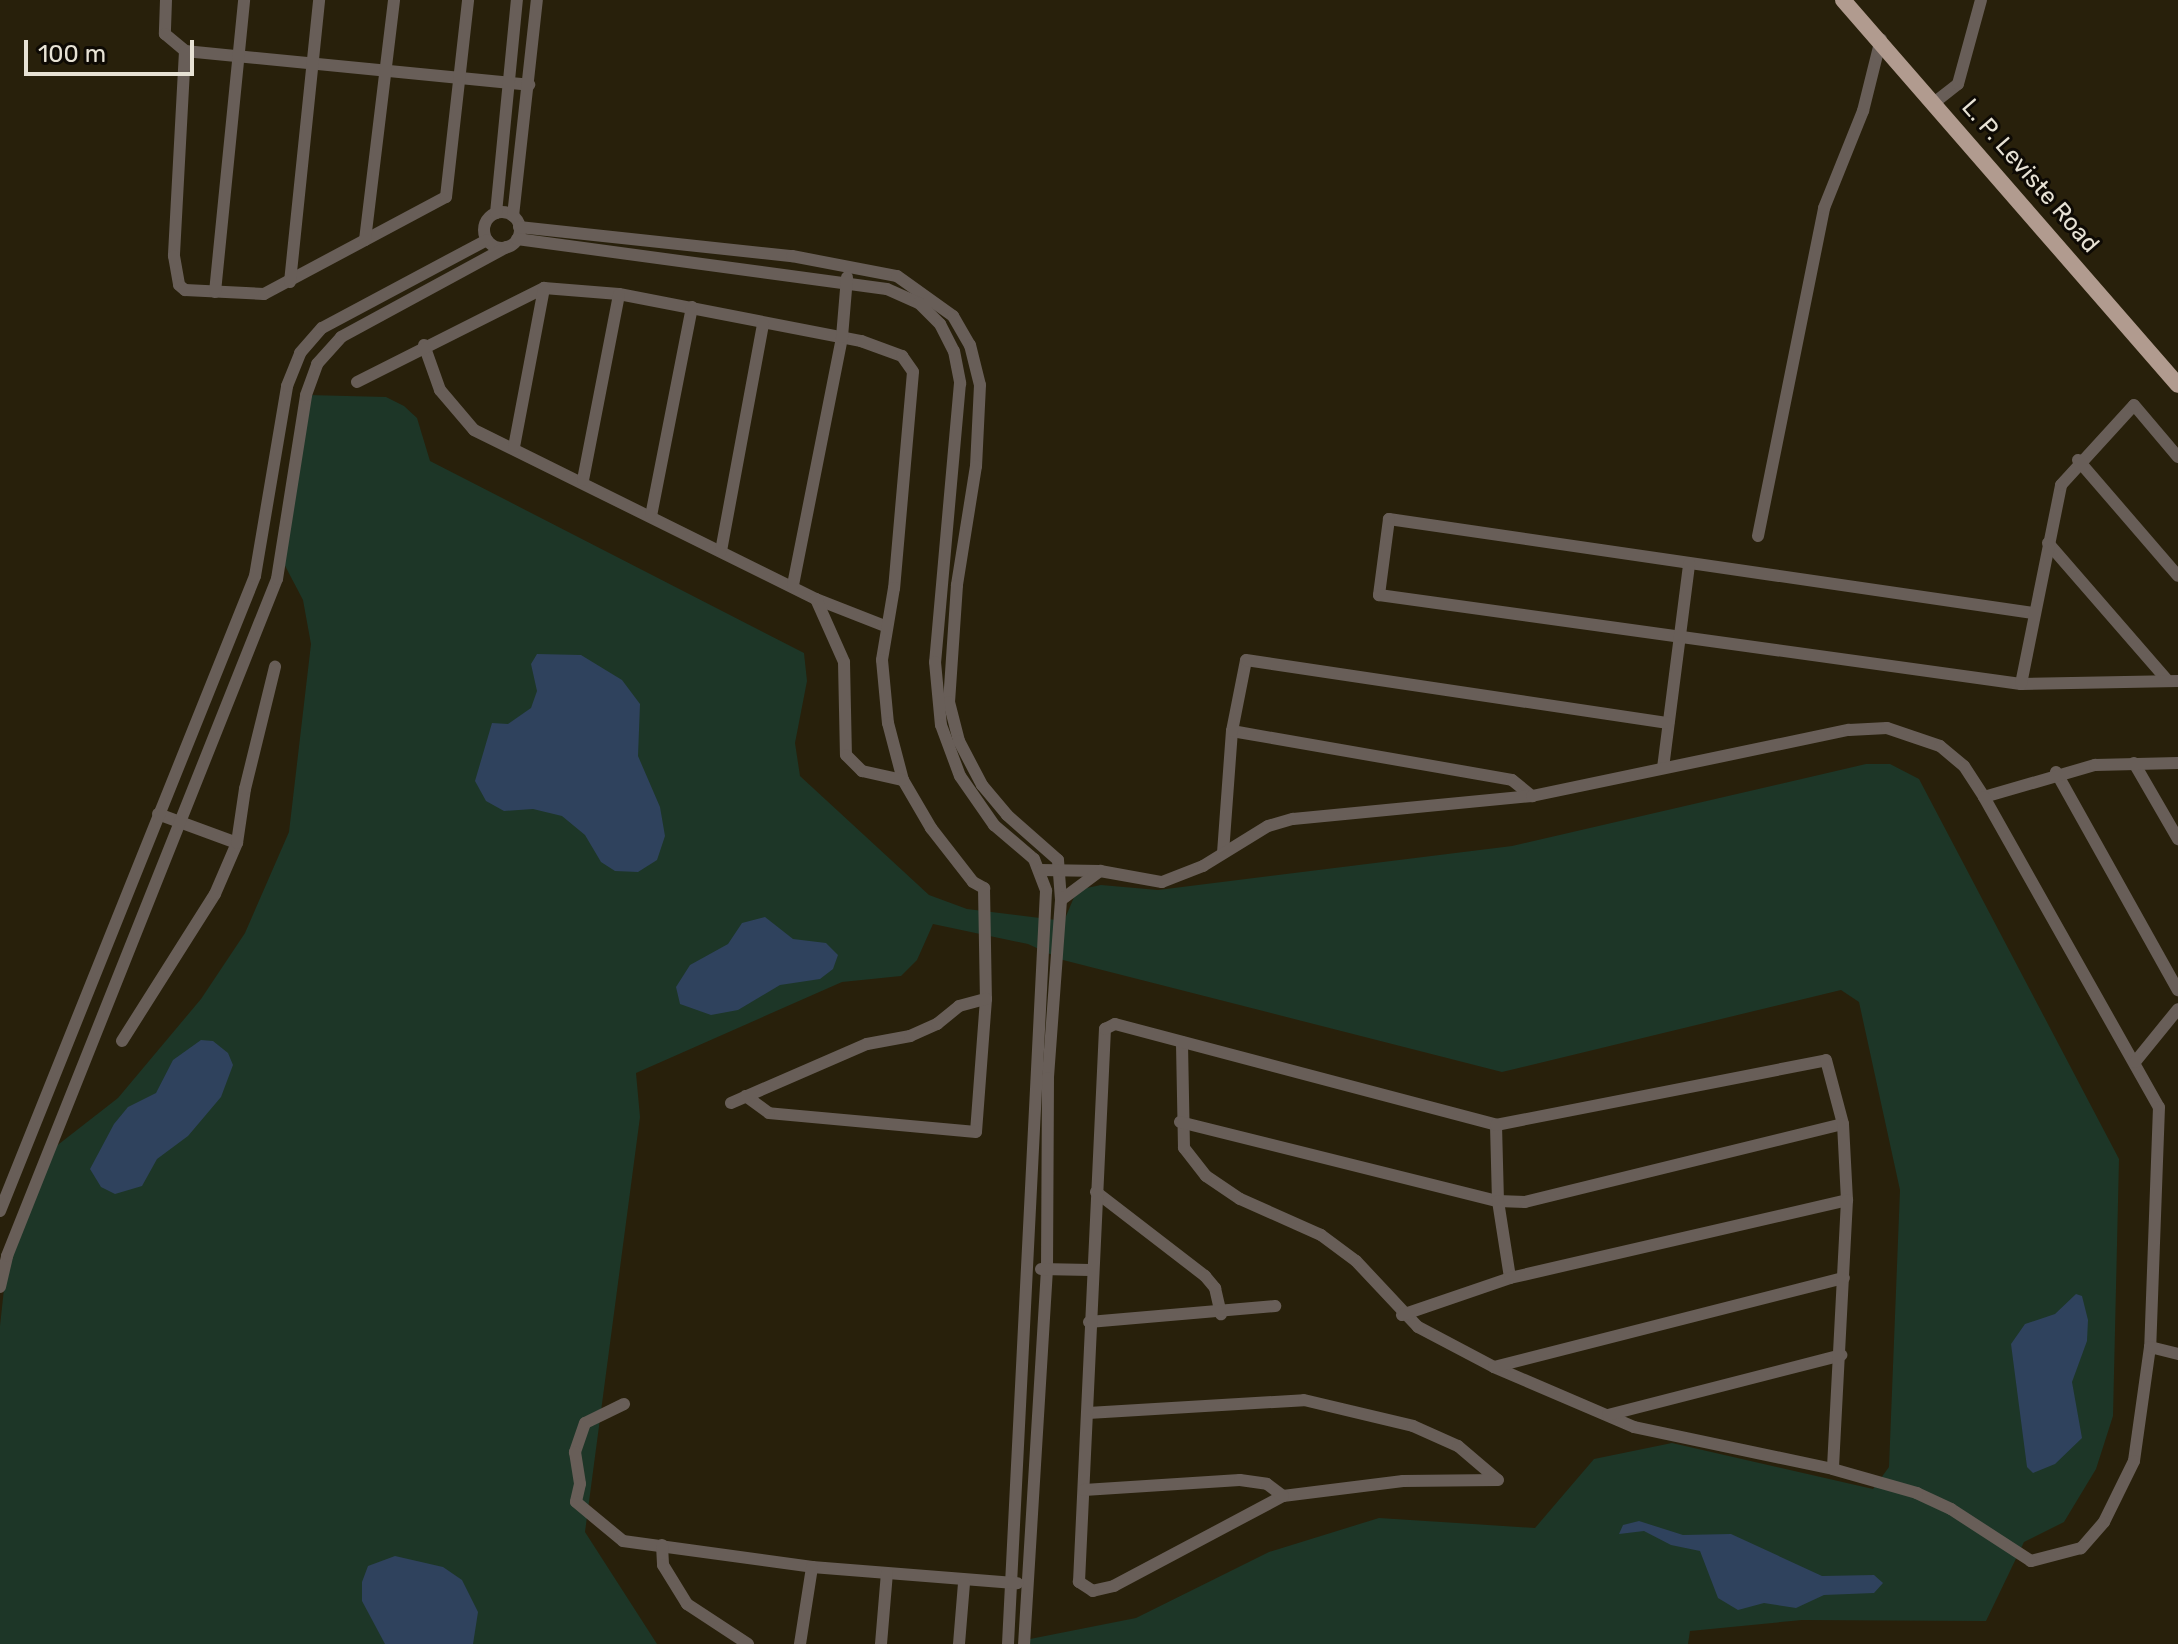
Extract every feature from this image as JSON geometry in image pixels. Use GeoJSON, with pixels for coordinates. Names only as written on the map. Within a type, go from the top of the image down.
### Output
{"type":"FeatureCollection","features":[{"type":"Feature","properties":{"kind":"main road","name":"L. P. Leviste Road"},"geometry":{"type":"LineString","coordinates":[[1843,0],[1881,39],[2178,385]]}},
{"type":"Feature","properties":{"kind":"street"},"geometry":{"type":"LineString","coordinates":[[166,0],[165,34],[185,51],[385,70],[460,81],[529,85]]}},
{"type":"Feature","properties":{"kind":"street"},"geometry":{"type":"LineString","coordinates":[[215,292],[244,0]]}},
{"type":"Feature","properties":{"kind":"street"},"geometry":{"type":"LineString","coordinates":[[290,282],[319,0]]}},
{"type":"Feature","properties":{"kind":"street"},"geometry":{"type":"LineString","coordinates":[[365,240],[394,0]]}},
{"type":"Feature","properties":{"kind":"street"},"geometry":{"type":"LineString","coordinates":[[185,51],[174,256],[179,285],[215,292],[264,294],[446,197],[468,0]]}},
{"type":"Feature","properties":{"kind":"street"},"geometry":{"type":"LineString","coordinates":[[487,240],[484,230],[496,213],[517,0]]}},
{"type":"Feature","properties":{"kind":"street"},"geometry":{"type":"LineString","coordinates":[[514,232],[537,0]]}},
{"type":"Feature","properties":{"kind":"street"},"geometry":{"type":"LineString","coordinates":[[1935,102],[1958,84],[1981,0]]}},
{"type":"Feature","properties":{"kind":"street"},"geometry":{"type":"LineString","coordinates":[[1758,536],[1824,208],[1863,111],[1881,39]]}},
{"type":"Feature","properties":{"kind":"street"},"geometry":{"type":"LineString","coordinates":[[496,213],[514,232],[887,289],[919,303],[940,324],[954,351],[960,383],[935,662],[941,725],[948,751],[977,802],[1041,870],[1046,891],[1031,1268],[1008,1644]]}},
{"type":"Feature","properties":{"kind":"street"},"geometry":{"type":"LineString","coordinates":[[0,1287],[7,1256],[277,579],[306,395],[325,350],[514,232]]}},
{"type":"Feature","properties":{"kind":"street"},"geometry":{"type":"LineString","coordinates":[[0,1211],[255,576],[287,386],[300,353],[322,328],[487,240],[514,232],[847,264],[897,276],[924,292],[953,316],[970,345],[980,385],[976,466],[957,585],[949,702],[959,741],[982,785],[1007,815],[1048,848],[1060,869],[1061,900],[1048,1078],[1047,1269],[1024,1644]]}},
{"type":"Feature","properties":{"kind":"street"},"geometry":{"type":"LineString","coordinates":[[793,585],[842,337],[847,264]]}},
{"type":"Feature","properties":{"kind":"street"},"geometry":{"type":"LineString","coordinates":[[514,447],[544,288]]}},
{"type":"Feature","properties":{"kind":"street"},"geometry":{"type":"LineString","coordinates":[[357,382],[424,345],[544,288],[619,294],[842,337],[902,356],[913,372],[894,588],[885,626],[888,723],[903,780],[931,828],[973,882],[984,888],[986,999],[976,1132],[769,1113],[746,1096]]}},
{"type":"Feature","properties":{"kind":"street"},"geometry":{"type":"LineString","coordinates":[[583,480],[619,294]]}},
{"type":"Feature","properties":{"kind":"street"},"geometry":{"type":"LineString","coordinates":[[651,516],[692,307]]}},
{"type":"Feature","properties":{"kind":"street"},"geometry":{"type":"LineString","coordinates":[[721,551],[763,324]]}},
{"type":"Feature","properties":{"kind":"street"},"geometry":{"type":"LineString","coordinates":[[424,345],[440,390],[474,430],[583,480],[816,599],[885,626]]}},
{"type":"Feature","properties":{"kind":"street"},"geometry":{"type":"LineString","coordinates":[[2021,684],[2061,485],[2078,460],[2134,405],[2178,457]]}},
{"type":"Feature","properties":{"kind":"street"},"geometry":{"type":"LineString","coordinates":[[2078,460],[2178,576]]}},
{"type":"Feature","properties":{"kind":"street"},"geometry":{"type":"LineString","coordinates":[[2033,613],[1389,519],[1379,595],[1682,640],[2021,684],[2173,680]]}},
{"type":"Feature","properties":{"kind":"street"},"geometry":{"type":"LineString","coordinates":[[2048,543],[2173,680]]}},
{"type":"Feature","properties":{"kind":"street"},"geometry":{"type":"LineString","coordinates":[[1663,768],[1682,640],[1689,564]]}},
{"type":"Feature","properties":{"kind":"street"},"geometry":{"type":"LineString","coordinates":[[816,599],[844,662],[846,755],[862,771],[903,780]]}},
{"type":"Feature","properties":{"kind":"street"},"geometry":{"type":"LineString","coordinates":[[1223,853],[1232,731],[1246,660],[1668,723]]}},
{"type":"Feature","properties":{"kind":"street"},"geometry":{"type":"LineString","coordinates":[[122,1041],[215,894],[237,843],[245,789],[275,667]]}},
{"type":"Feature","properties":{"kind":"street"},"geometry":{"type":"LineString","coordinates":[[1041,870],[1100,871],[1162,882],[1223,853],[1268,826],[1293,819],[1532,796],[1849,730],[1887,728],[1940,746],[1964,766],[1984,797],[2159,1107],[2150,1347],[2134,1461],[2104,1522],[2081,1548],[2031,1561],[1951,1509],[1833,1469],[1634,1427],[1494,1367],[1437,1341],[1402,1315],[1356,1261],[1321,1235],[1240,1199],[1206,1176],[1184,1148],[1180,1122],[1182,1042]]}},
{"type":"Feature","properties":{"kind":"street"},"geometry":{"type":"LineString","coordinates":[[1232,731],[1512,780],[1532,796]]}},
{"type":"Feature","properties":{"kind":"street"},"geometry":{"type":"LineString","coordinates":[[1984,797],[2056,772],[2134,763],[2178,763]]}},
{"type":"Feature","properties":{"kind":"street"},"geometry":{"type":"LineString","coordinates":[[2134,763],[2178,839]]}},
{"type":"Feature","properties":{"kind":"street"},"geometry":{"type":"LineString","coordinates":[[2056,772],[2178,990]]}},
{"type":"Feature","properties":{"kind":"street"},"geometry":{"type":"LineString","coordinates":[[158,814],[180,819],[237,843]]}},
{"type":"Feature","properties":{"kind":"street"},"geometry":{"type":"LineString","coordinates":[[1061,900],[1100,871]]}},
{"type":"Feature","properties":{"kind":"street"},"geometry":{"type":"LineString","coordinates":[[731,1103],[867,1044],[910,1036],[959,1006],[986,999]]}},
{"type":"Feature","properties":{"kind":"street"},"geometry":{"type":"LineString","coordinates":[[2135,1062],[2178,1009]]}},
{"type":"Feature","properties":{"kind":"street"},"geometry":{"type":"LineString","coordinates":[[1088,1413],[1304,1400],[1413,1426],[1458,1446],[1498,1480],[1403,1481],[1283,1496],[1114,1586],[1093,1591],[1079,1582],[1088,1413],[1090,1270],[1105,1029],[1115,1024],[1496,1125],[1819,1058],[1831,1066],[1843,1124],[1847,1200],[1833,1469]]}},
{"type":"Feature","properties":{"kind":"street"},"geometry":{"type":"LineString","coordinates":[[1180,1122],[1498,1201],[1525,1202],[1843,1124]]}},
{"type":"Feature","properties":{"kind":"street"},"geometry":{"type":"LineString","coordinates":[[1496,1125],[1498,1201],[1510,1278]]}},
{"type":"Feature","properties":{"kind":"street"},"geometry":{"type":"LineString","coordinates":[[1096,1192],[1205,1276],[1215,1288],[1221,1314]]}},
{"type":"Feature","properties":{"kind":"street"},"geometry":{"type":"LineString","coordinates":[[1402,1315],[1510,1278],[1847,1200]]}},
{"type":"Feature","properties":{"kind":"street"},"geometry":{"type":"LineString","coordinates":[[1031,1268],[1090,1270]]}},
{"type":"Feature","properties":{"kind":"street"},"geometry":{"type":"LineString","coordinates":[[1494,1367],[1844,1278]]}},
{"type":"Feature","properties":{"kind":"street"},"geometry":{"type":"LineString","coordinates":[[1089,1322],[1221,1314],[1275,1306]]}},
{"type":"Feature","properties":{"kind":"street"},"geometry":{"type":"LineString","coordinates":[[2150,1347],[2178,1354]]}},
{"type":"Feature","properties":{"kind":"street"},"geometry":{"type":"LineString","coordinates":[[1608,1415],[1841,1355]]}},
{"type":"Feature","properties":{"kind":"street"},"geometry":{"type":"LineString","coordinates":[[624,1404],[591,1417],[579,1431],[576,1502],[623,1541],[812,1567],[964,1583],[1028,1583]]}},
{"type":"Feature","properties":{"kind":"street"},"geometry":{"type":"LineString","coordinates":[[1084,1490],[1240,1480],[1267,1484],[1283,1496]]}},
{"type":"Feature","properties":{"kind":"street"},"geometry":{"type":"LineString","coordinates":[[662,1545],[663,1565],[687,1604],[748,1644]]}},
{"type":"Feature","properties":{"kind":"street"},"geometry":{"type":"LineString","coordinates":[[800,1644],[812,1567]]}},
{"type":"Feature","properties":{"kind":"street"},"geometry":{"type":"LineString","coordinates":[[881,1644],[887,1573]]}},
{"type":"Feature","properties":{"kind":"street"},"geometry":{"type":"LineString","coordinates":[[959,1644],[964,1583]]}},
{"type":"Feature","properties":{"kind":"green space"},"geometry":{"type":"Polygon","coordinates":[[[308,395],[386,397],[404,406],[417,418],[430,461],[804,653],[807,681],[795,743],[800,776],[929,895],[967,909],[1064,921],[1077,890],[1101,885],[1158,890],[1512,846],[1866,764],[1890,764],[1919,779],[2119,1159],[2113,1416],[2096,1469],[2064,1522],[2024,1542],[1986,1621],[1802,1620],[1690,1631],[1688,1644],[1030,1644],[1030,1639],[1136,1618],[1269,1552],[1379,1518],[1535,1528],[1594,1459],[1672,1443],[1873,1489],[1889,1467],[1900,1190],[1859,1002],[1841,990],[1502,1072],[1063,960],[1028,944],[933,924],[917,960],[901,976],[842,982],[636,1073],[640,1117],[585,1532],[657,1644],[0,1644],[0,1326],[6,1270],[50,1151],[118,1098],[201,999],[245,933],[289,832],[311,644],[303,600],[282,560],[308,395]]]}},
{"type":"Feature","properties":{"kind":"water"},"geometry":{"type":"Polygon","coordinates":[[[537,654],[581,655],[622,680],[640,704],[638,756],[660,807],[665,836],[657,860],[638,872],[615,871],[601,862],[585,835],[562,816],[533,809],[504,811],[486,801],[475,781],[492,723],[508,724],[531,708],[537,691],[531,664],[537,654]]]}},
{"type":"Feature","properties":{"kind":"water"},"geometry":{"type":"Polygon","coordinates":[[[765,917],[793,939],[826,943],[838,955],[833,969],[820,979],[780,985],[738,1010],[711,1015],[680,1004],[676,987],[690,965],[728,944],[742,923],[765,917]]]}},
{"type":"Feature","properties":{"kind":"water"},"geometry":{"type":"Polygon","coordinates":[[[201,1040],[213,1041],[228,1053],[233,1065],[221,1097],[188,1136],[157,1159],[142,1186],[115,1194],[101,1187],[90,1169],[114,1124],[128,1107],[156,1093],[173,1060],[201,1040]]]}},
{"type":"Feature","properties":{"kind":"water"},"geometry":{"type":"Polygon","coordinates":[[[2076,1294],[2082,1296],[2088,1320],[2087,1341],[2072,1382],[2082,1438],[2055,1464],[2033,1473],[2027,1467],[2011,1344],[2025,1324],[2055,1314],[2076,1294]]]}},
{"type":"Feature","properties":{"kind":"water"},"geometry":{"type":"Polygon","coordinates":[[[1639,1521],[1683,1535],[1731,1534],[1822,1576],[1874,1575],[1883,1583],[1874,1593],[1824,1595],[1796,1608],[1764,1603],[1738,1610],[1718,1598],[1700,1551],[1671,1545],[1644,1531],[1619,1534],[1623,1525],[1639,1521]]]}},
{"type":"Feature","properties":{"kind":"water"},"geometry":{"type":"Polygon","coordinates":[[[395,1556],[443,1567],[462,1580],[478,1612],[473,1644],[385,1644],[362,1601],[362,1582],[368,1566],[395,1556]]]}}]}
